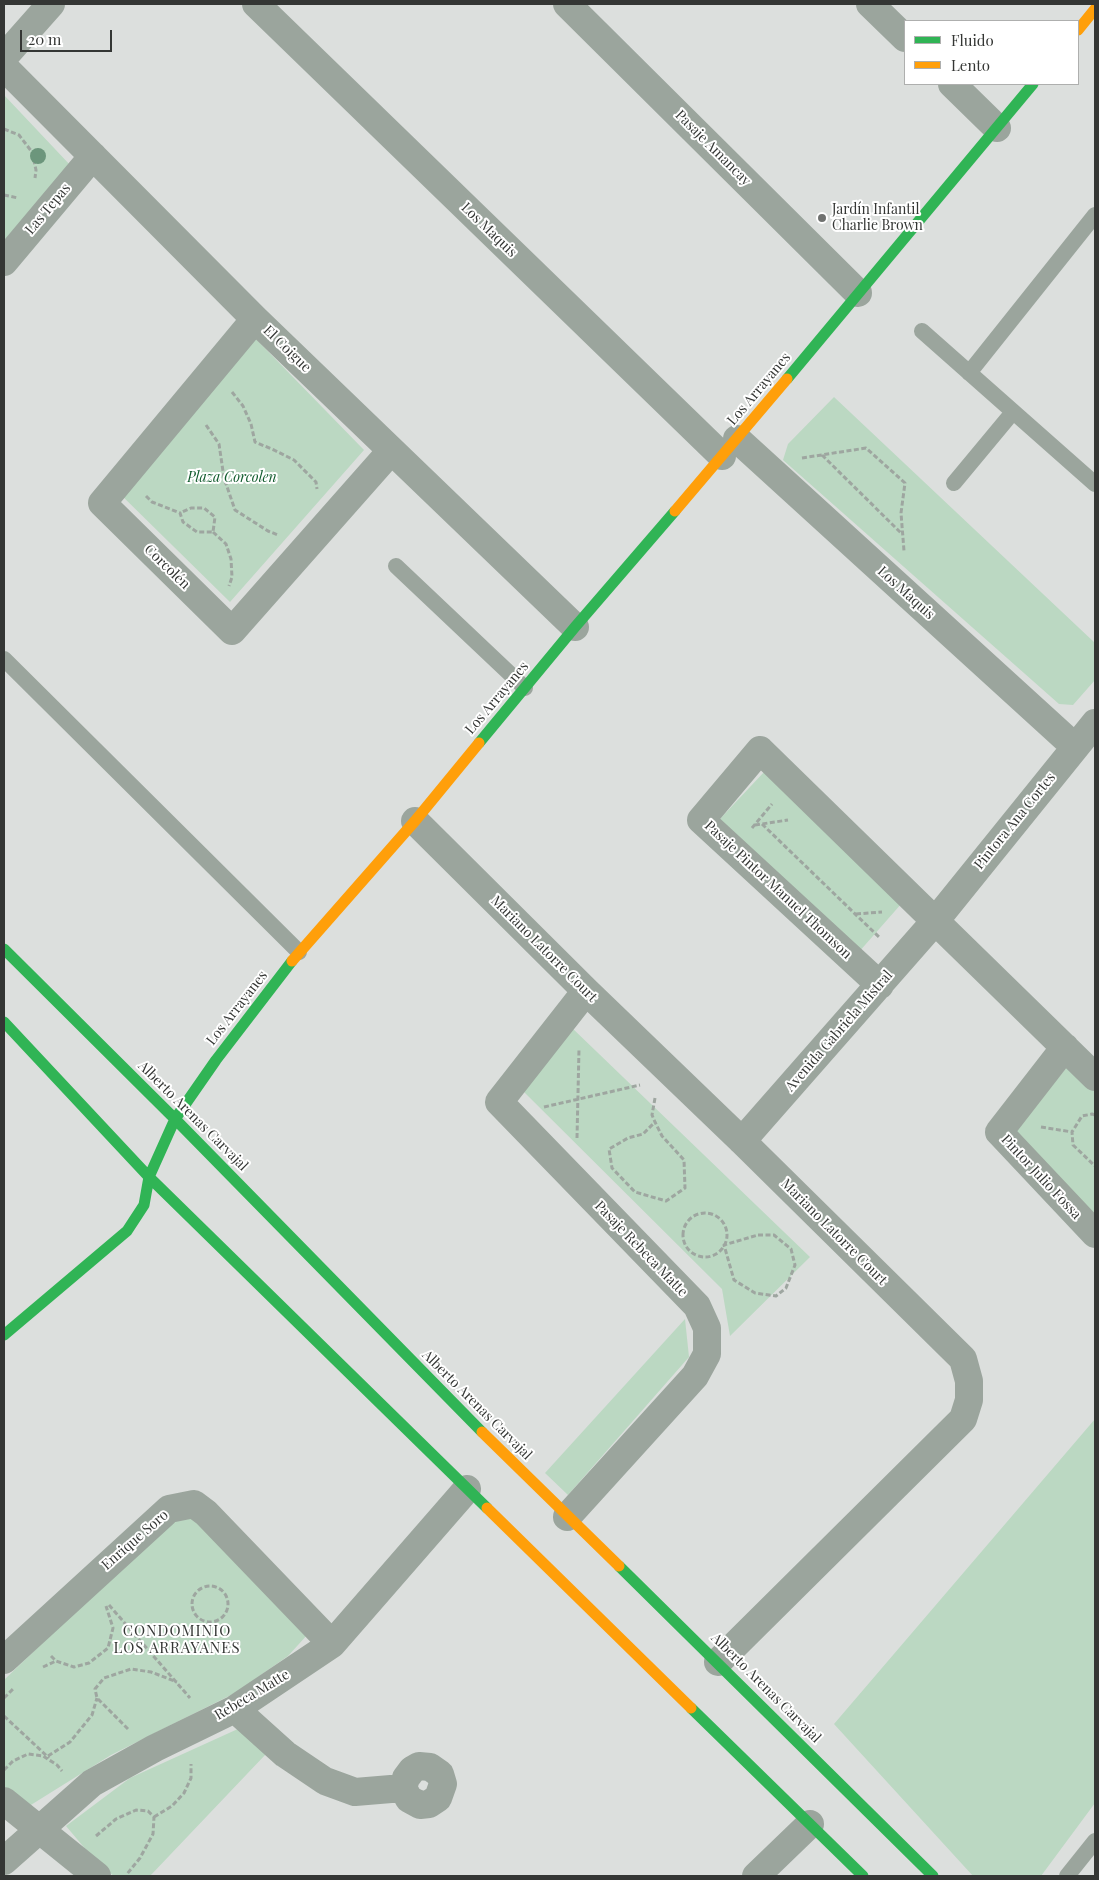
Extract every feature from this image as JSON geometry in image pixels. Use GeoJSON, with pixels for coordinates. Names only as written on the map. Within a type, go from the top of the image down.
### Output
{"type":"FeatureCollection","features":[{"type":"Feature","properties":{"kind":"street"},"geometry":{"type":"LineString","coordinates":[[4,57],[51,4]]}},
{"type":"Feature","properties":{"kind":"street","name":"Los Maquis"},"geometry":{"type":"LineString","coordinates":[[256,4],[730,448],[764,463],[1075,747]]}},
{"type":"Feature","properties":{"kind":"street","name":"Pasaje Amancay"},"geometry":{"type":"LineString","coordinates":[[567,4],[858,293]]}},
{"type":"Feature","properties":{"kind":"street"},"geometry":{"type":"LineString","coordinates":[[870,4],[904,37]]}},
{"type":"Feature","properties":{"kind":"street"},"geometry":{"type":"LineString","coordinates":[[1079,29],[1095,9]]}},
{"type":"Feature","properties":{"kind":"street","name":"El Coigue"},"geometry":{"type":"LineString","coordinates":[[4,67],[256,319],[575,627]]}},
{"type":"Feature","properties":{"kind":"street"},"geometry":{"type":"LineString","coordinates":[[953,85],[997,128]]}},
{"type":"Feature","properties":{"kind":"street","name":"Los Arrayanes"},"geometry":{"type":"LineString","coordinates":[[4,1335],[127,1231],[144,1205],[149,1178],[175,1119],[216,1060],[299,952],[414,821],[575,627],[730,448],[1032,85]]}},
{"type":"Feature","properties":{"kind":"street","name":"Las Tepas"},"geometry":{"type":"LineString","coordinates":[[4,262],[93,156]]}},
{"type":"Feature","properties":{"kind":"street","name":"Corcolén"},"geometry":{"type":"LineString","coordinates":[[256,319],[102,503],[232,631],[391,451]]}},
{"type":"Feature","properties":{"kind":"street","name":"Pintora Ana Cortes"},"geometry":{"type":"LineString","coordinates":[[936,920],[1095,723]]}},
{"type":"Feature","properties":{"kind":"street","name":"Pasaje Pintor Manuel Thomson"},"geometry":{"type":"LineString","coordinates":[[880,985],[702,820],[760,750],[936,920]]}},
{"type":"Feature","properties":{"kind":"street","name":"Mariano Latorre Court"},"geometry":{"type":"LineString","coordinates":[[414,821],[667,1079],[742,1141],[963,1359],[970,1381],[969,1400],[963,1419],[718,1662]]}},
{"type":"Feature","properties":{"kind":"street"},"geometry":{"type":"LineString","coordinates":[[936,920],[1095,1077]]}},
{"type":"Feature","properties":{"kind":"street","name":"Avenida Gabriela Mistral"},"geometry":{"type":"LineString","coordinates":[[742,1141],[936,920]]}},
{"type":"Feature","properties":{"kind":"street","name":"Alberto Arenas Carvajal"},"geometry":{"type":"LineString","coordinates":[[4,949],[175,1119],[567,1517],[718,1662],[933,1876]]}},
{"type":"Feature","properties":{"kind":"street","name":"Pasaje Rebeca Matte"},"geometry":{"type":"LineString","coordinates":[[567,1517],[695,1376],[708,1354],[707,1328],[698,1306],[499,1102],[584,995]]}},
{"type":"Feature","properties":{"kind":"street"},"geometry":{"type":"LineString","coordinates":[[4,1022],[149,1178],[863,1876]]}},
{"type":"Feature","properties":{"kind":"street","name":"Pintor Julio Fossa"},"geometry":{"type":"LineString","coordinates":[[1065,1047],[999,1132],[1095,1234]]}},
{"type":"Feature","properties":{"kind":"street","name":"Rebeca Matte"},"geometry":{"type":"LineString","coordinates":[[4,1861],[92,1783],[150,1751],[235,1709],[332,1644],[467,1489]]}},
{"type":"Feature","properties":{"kind":"street","name":"Enrique Soro"},"geometry":{"type":"LineString","coordinates":[[4,1660],[169,1509],[194,1504],[206,1513],[332,1644]]}},
{"type":"Feature","properties":{"kind":"street"},"geometry":{"type":"LineString","coordinates":[[235,1709],[285,1754],[325,1781],[355,1792],[403,1788]]}},
{"type":"Feature","properties":{"kind":"street"},"geometry":{"type":"LineString","coordinates":[[4,1801],[97,1876]]}},
{"type":"Feature","properties":{"kind":"street"},"geometry":{"type":"LineString","coordinates":[[756,1876],[810,1824]]}},
{"type":"Feature","properties":{"kind":"lane"},"geometry":{"type":"LineString","coordinates":[[969,373],[1095,215]]}},
{"type":"Feature","properties":{"kind":"lane"},"geometry":{"type":"LineString","coordinates":[[922,331],[1095,484]]}},
{"type":"Feature","properties":{"kind":"lane"},"geometry":{"type":"LineString","coordinates":[[954,483],[1013,412]]}},
{"type":"Feature","properties":{"kind":"lane"},"geometry":{"type":"LineString","coordinates":[[396,566],[525,688]]}},
{"type":"Feature","properties":{"kind":"lane"},"geometry":{"type":"LineString","coordinates":[[4,658],[299,952]]}},
{"type":"Feature","properties":{"kind":"lane"},"geometry":{"type":"LineString","coordinates":[[1068,1876],[1095,1841]]}},
{"type":"Feature","properties":{"kind":"path"},"geometry":{"type":"LineString","coordinates":[[4,129],[19,135],[32,152],[36,170],[33,185]]}},
{"type":"Feature","properties":{"kind":"path"},"geometry":{"type":"LineString","coordinates":[[4,194],[25,200]]}},
{"type":"Feature","properties":{"kind":"path"},"geometry":{"type":"LineString","coordinates":[[178,412],[201,418],[219,444],[224,478],[235,510],[268,531],[291,540],[320,531],[316,482],[294,460],[255,442],[251,424],[242,406],[232,392],[210,374]]}},
{"type":"Feature","properties":{"kind":"path"},"geometry":{"type":"LineString","coordinates":[[764,463],[866,448],[905,484],[901,513],[905,553]]}},
{"type":"Feature","properties":{"kind":"path"},"geometry":{"type":"LineString","coordinates":[[822,455],[902,534]]}},
{"type":"Feature","properties":{"kind":"path"},"geometry":{"type":"LineString","coordinates":[[130,469],[135,486],[152,502],[180,513],[192,508],[204,508],[215,517],[212,532]]}},
{"type":"Feature","properties":{"kind":"path"},"geometry":{"type":"LineString","coordinates":[[180,513],[183,522],[197,532],[212,532],[226,544],[231,559],[232,577],[230,586],[211,610]]}},
{"type":"Feature","properties":{"kind":"path"},"geometry":{"type":"LineString","coordinates":[[735,850],[792,780]]}},
{"type":"Feature","properties":{"kind":"path"},"geometry":{"type":"LineString","coordinates":[[762,824],[902,960]]}},
{"type":"Feature","properties":{"kind":"path"},"geometry":{"type":"LineString","coordinates":[[576,1181],[584,995]]}},
{"type":"Feature","properties":{"kind":"path"},"geometry":{"type":"LineString","coordinates":[[512,1115],[667,1079]]}},
{"type":"Feature","properties":{"kind":"path"},"geometry":{"type":"LineString","coordinates":[[655,1122],[643,1134],[628,1138],[609,1149],[612,1168],[635,1192],[666,1201],[685,1188],[684,1160],[662,1136],[652,1115],[667,1079]]}},
{"type":"Feature","properties":{"kind":"path"},"geometry":{"type":"LineString","coordinates":[[1095,1115],[1082,1116],[1072,1132],[1073,1145],[1095,1166]]}},
{"type":"Feature","properties":{"kind":"path"},"geometry":{"type":"LineString","coordinates":[[724,1245],[726,1231],[720,1219],[714,1215],[700,1214],[694,1216],[685,1227],[683,1234],[684,1242],[693,1254],[700,1257],[714,1255],[724,1245],[758,1235],[774,1235],[791,1249],[795,1265],[786,1288],[776,1296],[755,1293],[734,1280],[724,1245]]}},
{"type":"Feature","properties":{"kind":"path"},"geometry":{"type":"LineString","coordinates":[[209,1586],[221,1590],[227,1599],[226,1611],[214,1621],[203,1620],[194,1613],[192,1607],[194,1595],[198,1590],[209,1586]]}},
{"type":"Feature","properties":{"kind":"path"},"geometry":{"type":"LineString","coordinates":[[30,1636],[56,1661],[74,1666],[88,1663],[108,1648],[113,1628],[104,1598],[210,1721]]}},
{"type":"Feature","properties":{"kind":"path"},"geometry":{"type":"LineString","coordinates":[[48,1756],[70,1742],[92,1715],[97,1698],[95,1689],[104,1678],[131,1669],[151,1672],[177,1683]]}},
{"type":"Feature","properties":{"kind":"path"},"geometry":{"type":"LineString","coordinates":[[97,1698],[150,1751]]}},
{"type":"Feature","properties":{"kind":"path"},"geometry":{"type":"LineString","coordinates":[[4,1716],[57,1765],[79,1794]]}},
{"type":"Feature","properties":{"kind":"path"},"geometry":{"type":"LineString","coordinates":[[154,1816],[172,1806],[184,1793],[191,1778],[191,1760],[176,1738]]}},
{"type":"Feature","properties":{"kind":"path"},"geometry":{"type":"LineString","coordinates":[[4,1770],[13,1761],[28,1754],[43,1756],[57,1765]]}},
{"type":"Feature","properties":{"kind":"path"},"geometry":{"type":"LineString","coordinates":[[69,1853],[96,1836],[116,1820],[136,1810],[148,1811],[154,1816]]}},
{"type":"Feature","properties":{"kind":"path"},"geometry":{"type":"LineString","coordinates":[[124,1876],[140,1858],[152,1834],[154,1816]]}},
{"type":"Feature","properties":{"kind":"green space"},"geometry":{"type":"Polygon","coordinates":[[[4,95],[71,166],[4,245],[4,95]]]}},
{"type":"Feature","properties":{"kind":"green space","name":"Plaza Corcolen"},"geometry":{"type":"Polygon","coordinates":[[[252,335],[364,450],[230,602],[115,489],[252,335]]]}},
{"type":"Feature","properties":{"kind":"green space"},"geometry":{"type":"Polygon","coordinates":[[[834,397],[1095,643],[1095,680],[1073,705],[1059,704],[783,460],[788,444],[834,397]]]}},
{"type":"Feature","properties":{"kind":"green space"},"geometry":{"type":"Polygon","coordinates":[[[765,771],[902,903],[858,953],[719,820],[765,771]]]}},
{"type":"Feature","properties":{"kind":"green space"},"geometry":{"type":"Polygon","coordinates":[[[570,1026],[810,1257],[730,1336],[722,1289],[522,1090],[570,1026]]]}},
{"type":"Feature","properties":{"kind":"green space"},"geometry":{"type":"Polygon","coordinates":[[[1067,1067],[1095,1092],[1095,1215],[1014,1132],[1067,1067]]]}},
{"type":"Feature","properties":{"kind":"green space"},"geometry":{"type":"Polygon","coordinates":[[[685,1319],[689,1357],[568,1495],[545,1473],[685,1319]]]}},
{"type":"Feature","properties":{"kind":"green space"},"geometry":{"type":"Polygon","coordinates":[[[1095,1419],[1095,1803],[1041,1876],[973,1876],[834,1724],[1095,1419]]]}},
{"type":"Feature","properties":{"kind":"green space"},"geometry":{"type":"Polygon","coordinates":[[[184,1516],[197,1521],[308,1634],[288,1656],[235,1693],[111,1755],[26,1808],[4,1786],[4,1680],[170,1520],[184,1516]]]}},
{"type":"Feature","properties":{"kind":"green space"},"geometry":{"type":"Polygon","coordinates":[[[240,1728],[266,1754],[150,1876],[114,1876],[98,1864],[66,1826],[130,1778],[240,1728]]]}},
{"type":"Feature","properties":{"kind":"traffic: fast"},"geometry":{"type":"LineString","coordinates":[[787,379],[1032,85]]}},
{"type":"Feature","properties":{"kind":"traffic: fast"},"geometry":{"type":"LineString","coordinates":[[479,743],[575,627],[675,511]]}},
{"type":"Feature","properties":{"kind":"traffic: fast"},"geometry":{"type":"LineString","coordinates":[[4,949],[175,1119],[482,1432]]}},
{"type":"Feature","properties":{"kind":"traffic: fast"},"geometry":{"type":"LineString","coordinates":[[4,1335],[127,1231],[144,1205],[149,1177],[175,1119],[216,1060],[292,961]]}},
{"type":"Feature","properties":{"kind":"traffic: fast"},"geometry":{"type":"LineString","coordinates":[[4,1022],[149,1177],[487,1508]]}},
{"type":"Feature","properties":{"kind":"traffic: fast"},"geometry":{"type":"LineString","coordinates":[[619,1566],[933,1876]]}},
{"type":"Feature","properties":{"kind":"traffic: fast"},"geometry":{"type":"LineString","coordinates":[[691,1708],[863,1876]]}},
{"type":"Feature","properties":{"kind":"traffic: slow"},"geometry":{"type":"LineString","coordinates":[[1079,29],[1095,9]]}},
{"type":"Feature","properties":{"kind":"traffic: slow"},"geometry":{"type":"LineString","coordinates":[[675,511],[787,379]]}},
{"type":"Feature","properties":{"kind":"traffic: slow"},"geometry":{"type":"LineString","coordinates":[[292,961],[415,821],[479,743]]}},
{"type":"Feature","properties":{"kind":"traffic: slow"},"geometry":{"type":"LineString","coordinates":[[482,1432],[619,1566]]}},
{"type":"Feature","properties":{"kind":"traffic: slow"},"geometry":{"type":"LineString","coordinates":[[487,1508],[691,1708]]}},
{"type":"Feature","properties":{"kind":"place","name":"Jardín Infantil Charlie Brown"},"geometry":{"type":"Point","coordinates":[822,218]}},
{"type":"Feature","properties":{"kind":"district","name":"CONDOMINIO LOS ARRAYANES"},"geometry":{"type":"Point","coordinates":[177,1640]}}]}
